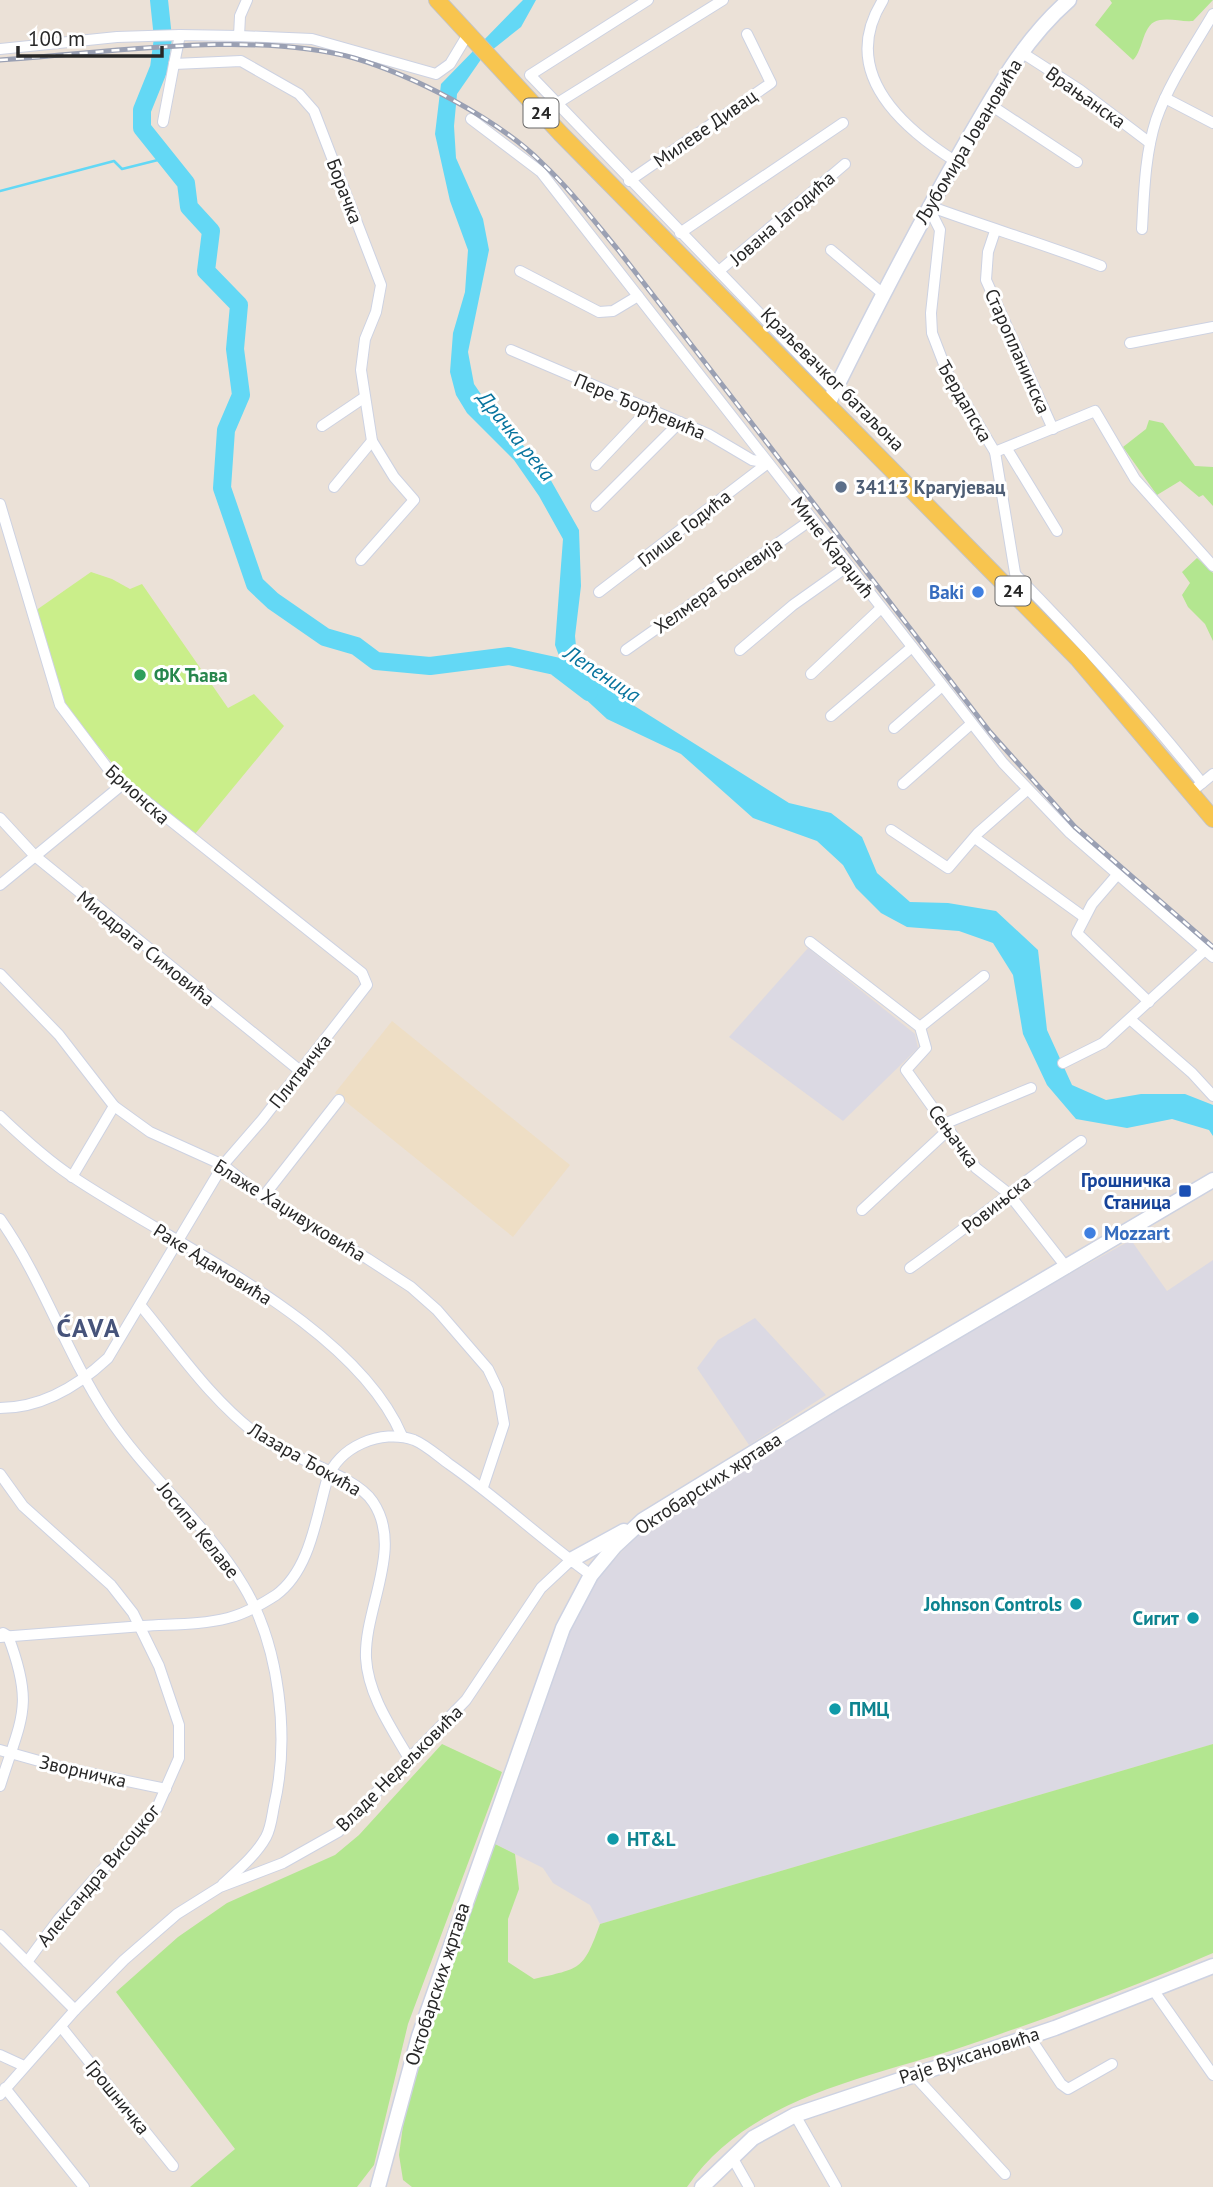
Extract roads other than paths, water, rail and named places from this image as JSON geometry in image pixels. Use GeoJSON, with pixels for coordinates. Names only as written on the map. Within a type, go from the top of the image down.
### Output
{"type":"FeatureCollection","features":[{"type":"Feature","properties":{"kind":"main road","name":"24"},"geometry":{"type":"LineString","coordinates":[[437,0],[469,35]]}},
{"type":"Feature","properties":{"kind":"main road","name":"Краљевачког батаљона"},"geometry":{"type":"LineString","coordinates":[[469,35],[831,398],[1197,788],[1213,819]]}},
{"type":"Feature","properties":{"kind":"street"},"geometry":{"type":"LineString","coordinates":[[239,36],[240,16],[247,0]]}},
{"type":"Feature","properties":{"kind":"street"},"geometry":{"type":"LineString","coordinates":[[648,0],[530,75],[629,181],[719,271],[831,398]]}},
{"type":"Feature","properties":{"kind":"street"},"geometry":{"type":"LineString","coordinates":[[556,104],[723,0]]}},
{"type":"Feature","properties":{"kind":"street"},"geometry":{"type":"LineString","coordinates":[[883,0],[871,21],[866,43],[869,64],[878,89],[910,128],[955,161]]}},
{"type":"Feature","properties":{"kind":"street","name":"Љубомира Јовановића"},"geometry":{"type":"LineString","coordinates":[[831,398],[928,206],[1021,52],[1040,27],[1069,0]]}},
{"type":"Feature","properties":{"kind":"street"},"geometry":{"type":"LineString","coordinates":[[1142,229],[1150,143],[1165,98],[1213,14]]}},
{"type":"Feature","properties":{"kind":"street"},"geometry":{"type":"LineString","coordinates":[[0,49],[168,33],[312,39],[432,74],[443,72],[469,35]]}},
{"type":"Feature","properties":{"kind":"street","name":"Милеве Дивац"},"geometry":{"type":"LineString","coordinates":[[629,181],[771,83],[747,34]]}},
{"type":"Feature","properties":{"kind":"street"},"geometry":{"type":"LineString","coordinates":[[163,122],[180,35]]}},
{"type":"Feature","properties":{"kind":"street","name":"Врањанска"},"geometry":{"type":"LineString","coordinates":[[1021,52],[1080,90],[1150,143]]}},
{"type":"Feature","properties":{"kind":"street","name":"Борачка"},"geometry":{"type":"LineString","coordinates":[[174,64],[241,61],[299,94],[314,111],[381,285],[376,312],[365,339],[361,370],[365,397],[372,441],[394,477],[414,500],[361,560]]}},
{"type":"Feature","properties":{"kind":"street"},"geometry":{"type":"LineString","coordinates":[[1165,98],[1213,123]]}},
{"type":"Feature","properties":{"kind":"street"},"geometry":{"type":"LineString","coordinates":[[989,104],[1077,162]]}},
{"type":"Feature","properties":{"kind":"street","name":"Мине Караџић"},"geometry":{"type":"LineString","coordinates":[[471,119],[541,172],[971,724],[1027,790],[1117,875],[1209,954]]}},
{"type":"Feature","properties":{"kind":"street"},"geometry":{"type":"LineString","coordinates":[[680,233],[843,123]]}},
{"type":"Feature","properties":{"kind":"street","name":"Јована Јагодића"},"geometry":{"type":"LineString","coordinates":[[719,271],[845,164]]}},
{"type":"Feature","properties":{"kind":"street"},"geometry":{"type":"LineString","coordinates":[[928,206],[995,231],[1036,241],[1101,266]]}},
{"type":"Feature","properties":{"kind":"street","name":"Ђердапска"},"geometry":{"type":"LineString","coordinates":[[928,206],[940,230],[931,313],[934,343],[947,372],[995,452],[1019,597]]}},
{"type":"Feature","properties":{"kind":"street","name":"Старопланинска"},"geometry":{"type":"LineString","coordinates":[[995,231],[988,252],[986,280],[1053,429]]}},
{"type":"Feature","properties":{"kind":"street"},"geometry":{"type":"LineString","coordinates":[[831,250],[882,293]]}},
{"type":"Feature","properties":{"kind":"street"},"geometry":{"type":"LineString","coordinates":[[520,271],[599,312],[613,311],[638,296]]}},
{"type":"Feature","properties":{"kind":"street"},"geometry":{"type":"LineString","coordinates":[[1129,344],[1213,327]]}},
{"type":"Feature","properties":{"kind":"street","name":"Пере Ђорђевића"},"geometry":{"type":"LineString","coordinates":[[511,350],[647,411],[680,422],[752,460],[768,463]]}},
{"type":"Feature","properties":{"kind":"street"},"geometry":{"type":"LineString","coordinates":[[322,426],[365,397]]}},
{"type":"Feature","properties":{"kind":"street"},"geometry":{"type":"LineString","coordinates":[[596,464],[647,411]]}},
{"type":"Feature","properties":{"kind":"street"},"geometry":{"type":"LineString","coordinates":[[995,452],[1095,411],[1135,479],[1213,566]]}},
{"type":"Feature","properties":{"kind":"street"},"geometry":{"type":"LineString","coordinates":[[596,506],[680,422]]}},
{"type":"Feature","properties":{"kind":"street"},"geometry":{"type":"LineString","coordinates":[[334,487],[372,441]]}},
{"type":"Feature","properties":{"kind":"street"},"geometry":{"type":"LineString","coordinates":[[1007,449],[1041,500],[1057,531]]}},
{"type":"Feature","properties":{"kind":"street","name":"Глише Годића"},"geometry":{"type":"LineString","coordinates":[[599,592],[768,463]]}},
{"type":"Feature","properties":{"kind":"street","name":"Брионска"},"geometry":{"type":"LineString","coordinates":[[0,504],[60,705],[122,784],[362,974]]}},
{"type":"Feature","properties":{"kind":"street","name":"Хелмера Боневија"},"geometry":{"type":"LineString","coordinates":[[626,650],[811,520]]}},
{"type":"Feature","properties":{"kind":"street"},"geometry":{"type":"LineString","coordinates":[[740,650],[848,566]]}},
{"type":"Feature","properties":{"kind":"street"},"geometry":{"type":"LineString","coordinates":[[1016,575],[1081,640],[1154,722],[1197,788],[1213,774]]}},
{"type":"Feature","properties":{"kind":"street"},"geometry":{"type":"LineString","coordinates":[[811,674],[880,608]]}},
{"type":"Feature","properties":{"kind":"street"},"geometry":{"type":"LineString","coordinates":[[831,716],[912,647]]}},
{"type":"Feature","properties":{"kind":"street"},"geometry":{"type":"LineString","coordinates":[[894,729],[942,687]]}},
{"type":"Feature","properties":{"kind":"street"},"geometry":{"type":"LineString","coordinates":[[903,784],[971,724]]}},
{"type":"Feature","properties":{"kind":"street"},"geometry":{"type":"LineString","coordinates":[[0,885],[122,784]]}},
{"type":"Feature","properties":{"kind":"street"},"geometry":{"type":"LineString","coordinates":[[891,830],[948,867],[1027,790]]}},
{"type":"Feature","properties":{"kind":"street","name":"Миодрага Симовића"},"geometry":{"type":"LineString","coordinates":[[0,818],[35,856],[299,1070]]}},
{"type":"Feature","properties":{"kind":"street"},"geometry":{"type":"LineString","coordinates":[[975,838],[1084,917]]}},
{"type":"Feature","properties":{"kind":"street"},"geometry":{"type":"LineString","coordinates":[[1117,875],[1084,917],[1077,933],[1149,1002]]}},
{"type":"Feature","properties":{"kind":"street"},"geometry":{"type":"LineString","coordinates":[[810,942],[920,1027],[984,976]]}},
{"type":"Feature","properties":{"kind":"street"},"geometry":{"type":"LineString","coordinates":[[1063,1062],[1103,1042],[1209,954]]}},
{"type":"Feature","properties":{"kind":"street","name":"Блаже Хаџивуковића"},"geometry":{"type":"LineString","coordinates":[[0,974],[59,1035],[114,1106],[150,1132],[223,1165],[263,1197],[411,1287],[438,1310],[488,1369],[498,1390],[504,1424],[483,1487]]}},
{"type":"Feature","properties":{"kind":"street","name":"Плитвичка"},"geometry":{"type":"LineString","coordinates":[[0,1408],[48,1399],[84,1381],[108,1358],[223,1165],[367,985],[362,974]]}},
{"type":"Feature","properties":{"kind":"street"},"geometry":{"type":"LineString","coordinates":[[1131,1020],[1192,1073],[1213,1096]]}},
{"type":"Feature","properties":{"kind":"street","name":"Сењачка"},"geometry":{"type":"LineString","coordinates":[[920,1027],[926,1048],[906,1070],[976,1168],[1008,1193],[1067,1268]]}},
{"type":"Feature","properties":{"kind":"street"},"geometry":{"type":"LineString","coordinates":[[862,1210],[946,1128],[1031,1088]]}},
{"type":"Feature","properties":{"kind":"street"},"geometry":{"type":"LineString","coordinates":[[263,1197],[339,1100]]}},
{"type":"Feature","properties":{"kind":"street"},"geometry":{"type":"LineString","coordinates":[[72,1177],[114,1106]]}},
{"type":"Feature","properties":{"kind":"street","name":"Раке Адамовића"},"geometry":{"type":"LineString","coordinates":[[0,1116],[72,1177],[323,1335],[377,1390],[392,1412],[402,1436]]}},
{"type":"Feature","properties":{"kind":"street","name":"Ровињска"},"geometry":{"type":"LineString","coordinates":[[911,1268],[1081,1141]]}},
{"type":"Feature","properties":{"kind":"street","name":"Октобарских жртава"},"geometry":{"type":"LineString","coordinates":[[378,2187],[419,2036],[563,1628],[591,1575],[615,1546],[643,1520],[836,1402],[1213,1180]]}},
{"type":"Feature","properties":{"kind":"street","name":"Јосипа Келаве"},"geometry":{"type":"LineString","coordinates":[[0,1219],[29,1264],[84,1381],[126,1444],[215,1543],[255,1607],[269,1652],[283,1721],[280,1780],[267,1836],[220,1887]]}},
{"type":"Feature","properties":{"kind":"street","name":"Лазара Ђокића"},"geometry":{"type":"LineString","coordinates":[[141,1306],[192,1373],[232,1415],[262,1438],[303,1462],[330,1470],[373,1500],[386,1538],[366,1658],[373,1690],[388,1723],[410,1760]]}},
{"type":"Feature","properties":{"kind":"street"},"geometry":{"type":"LineString","coordinates":[[0,1786],[22,1719],[24,1696],[22,1673],[3,1634],[228,1618],[255,1607],[278,1593],[294,1576],[308,1550],[330,1470],[347,1451],[367,1440],[402,1436],[418,1441],[483,1487],[591,1575]]}},
{"type":"Feature","properties":{"kind":"street","name":"Александра Висоцког"},"geometry":{"type":"LineString","coordinates":[[0,1474],[23,1506],[111,1585],[141,1626],[159,1666],[179,1725],[178,1758],[166,1789],[142,1827],[87,1886],[27,1962]]}},
{"type":"Feature","properties":{"kind":"street"},"geometry":{"type":"LineString","coordinates":[[571,1560],[643,1520]]}},
{"type":"Feature","properties":{"kind":"street","name":"Владе Недељковића"},"geometry":{"type":"LineString","coordinates":[[3,2092],[124,1960],[177,1914],[220,1887],[283,1863],[338,1832],[466,1700],[541,1588],[571,1560]]}},
{"type":"Feature","properties":{"kind":"street","name":"Зворничка"},"geometry":{"type":"LineString","coordinates":[[0,1750],[64,1768],[166,1789]]}},
{"type":"Feature","properties":{"kind":"street"},"geometry":{"type":"LineString","coordinates":[[0,1935],[75,2011]]}},
{"type":"Feature","properties":{"kind":"street","name":"Раје Вуксановића"},"geometry":{"type":"LineString","coordinates":[[702,2187],[753,2138],[795,2115],[912,2073],[1029,2036],[1154,1991],[1213,1966]]}},
{"type":"Feature","properties":{"kind":"street"},"geometry":{"type":"LineString","coordinates":[[1154,1991],[1213,2075]]}},
{"type":"Feature","properties":{"kind":"street","name":"Грошничка"},"geometry":{"type":"LineString","coordinates":[[62,2028],[173,2166]]}},
{"type":"Feature","properties":{"kind":"street"},"geometry":{"type":"LineString","coordinates":[[1029,2036],[1061,2084],[1068,2089],[1112,2064]]}},
{"type":"Feature","properties":{"kind":"street"},"geometry":{"type":"LineString","coordinates":[[0,2055],[24,2066]]}},
{"type":"Feature","properties":{"kind":"street"},"geometry":{"type":"LineString","coordinates":[[912,2073],[1005,2174]]}},
{"type":"Feature","properties":{"kind":"street"},"geometry":{"type":"LineString","coordinates":[[3,2092],[84,2187]]}},
{"type":"Feature","properties":{"kind":"street"},"geometry":{"type":"LineString","coordinates":[[795,2115],[836,2187]]}},
{"type":"Feature","properties":{"kind":"street"},"geometry":{"type":"LineString","coordinates":[[732,2157],[749,2187]]}},
{"type":"Feature","properties":{"kind":"water"},"geometry":{"type":"Polygon","coordinates":[[[155,0],[167,0],[170,24],[157,23],[155,0]]]}},
{"type":"Feature","properties":{"kind":"water"},"geometry":{"type":"Polygon","coordinates":[[[523,0],[536,0],[521,27],[482,58],[457,94],[454,126],[456,158],[483,219],[489,250],[468,352],[474,384],[491,409],[545,470],[579,530],[581,586],[575,636],[578,667],[590,678],[789,803],[831,813],[862,837],[877,873],[910,902],[948,903],[996,911],[1038,950],[1047,1030],[1072,1085],[1106,1100],[1141,1094],[1185,1094],[1213,1105],[1213,1136],[1209,1130],[1172,1119],[1127,1128],[1076,1119],[1047,1085],[1023,1034],[1013,975],[993,943],[959,931],[907,927],[881,913],[856,888],[843,865],[817,841],[753,818],[681,754],[607,719],[566,681],[572,674],[564,669],[555,645],[563,539],[539,496],[514,460],[467,413],[456,395],[450,372],[453,333],[465,292],[468,250],[450,201],[435,134],[441,84],[523,0]]]}},
{"type":"Feature","properties":{"kind":"waterway","name":"Лепеница"},"geometry":{"type":"LineString","coordinates":[[159,0],[163,38],[159,68],[142,110],[142,128],[186,183],[189,207],[211,231],[206,271],[239,305],[235,349],[241,395],[226,430],[222,488],[255,584],[273,601],[325,637],[356,646],[376,661],[430,666],[509,656],[555,666],[589,692]]}},
{"type":"Feature","properties":{"kind":"waterway"},"geometry":{"type":"LineString","coordinates":[[0,191],[114,161],[122,169],[166,158]]}},
{"type":"Feature","properties":{"kind":"railway"},"geometry":{"type":"LineString","coordinates":[[0,60],[225,44],[314,50],[354,58],[404,76],[463,106],[510,136],[563,184],[619,251],[990,732],[1075,827],[1213,947]]}},
{"type":"Feature","properties":{"kind":"place","name":"34113 Крагујевац"},"geometry":{"type":"Point","coordinates":[841,487]}},
{"type":"Feature","properties":{"kind":"place","name":"Baki"},"geometry":{"type":"Point","coordinates":[978,592]}},
{"type":"Feature","properties":{"kind":"place","name":"ФК Ћава"},"geometry":{"type":"Point","coordinates":[140,675]}},
{"type":"Feature","properties":{"kind":"place","name":"Грошничка Станица"},"geometry":{"type":"Point","coordinates":[1185,1191]}},
{"type":"Feature","properties":{"kind":"place","name":"Mozzart"},"geometry":{"type":"Point","coordinates":[1090,1233]}},
{"type":"Feature","properties":{"kind":"place","name":"Johnson Controls"},"geometry":{"type":"Point","coordinates":[1076,1604]}},
{"type":"Feature","properties":{"kind":"place","name":"Сигит"},"geometry":{"type":"Point","coordinates":[1193,1618]}},
{"type":"Feature","properties":{"kind":"place","name":"ПМЦ"},"geometry":{"type":"Point","coordinates":[835,1709]}},
{"type":"Feature","properties":{"kind":"place","name":"HT&L"},"geometry":{"type":"Point","coordinates":[613,1839]}},
{"type":"Feature","properties":{"kind":"district","name":"ĆAVA"},"geometry":{"type":"Point","coordinates":[89,1328]}},
{"type":"Feature","properties":{"kind":"water label","name":"Драчка река"},"geometry":{"type":"Point","coordinates":[516,436]}}]}
